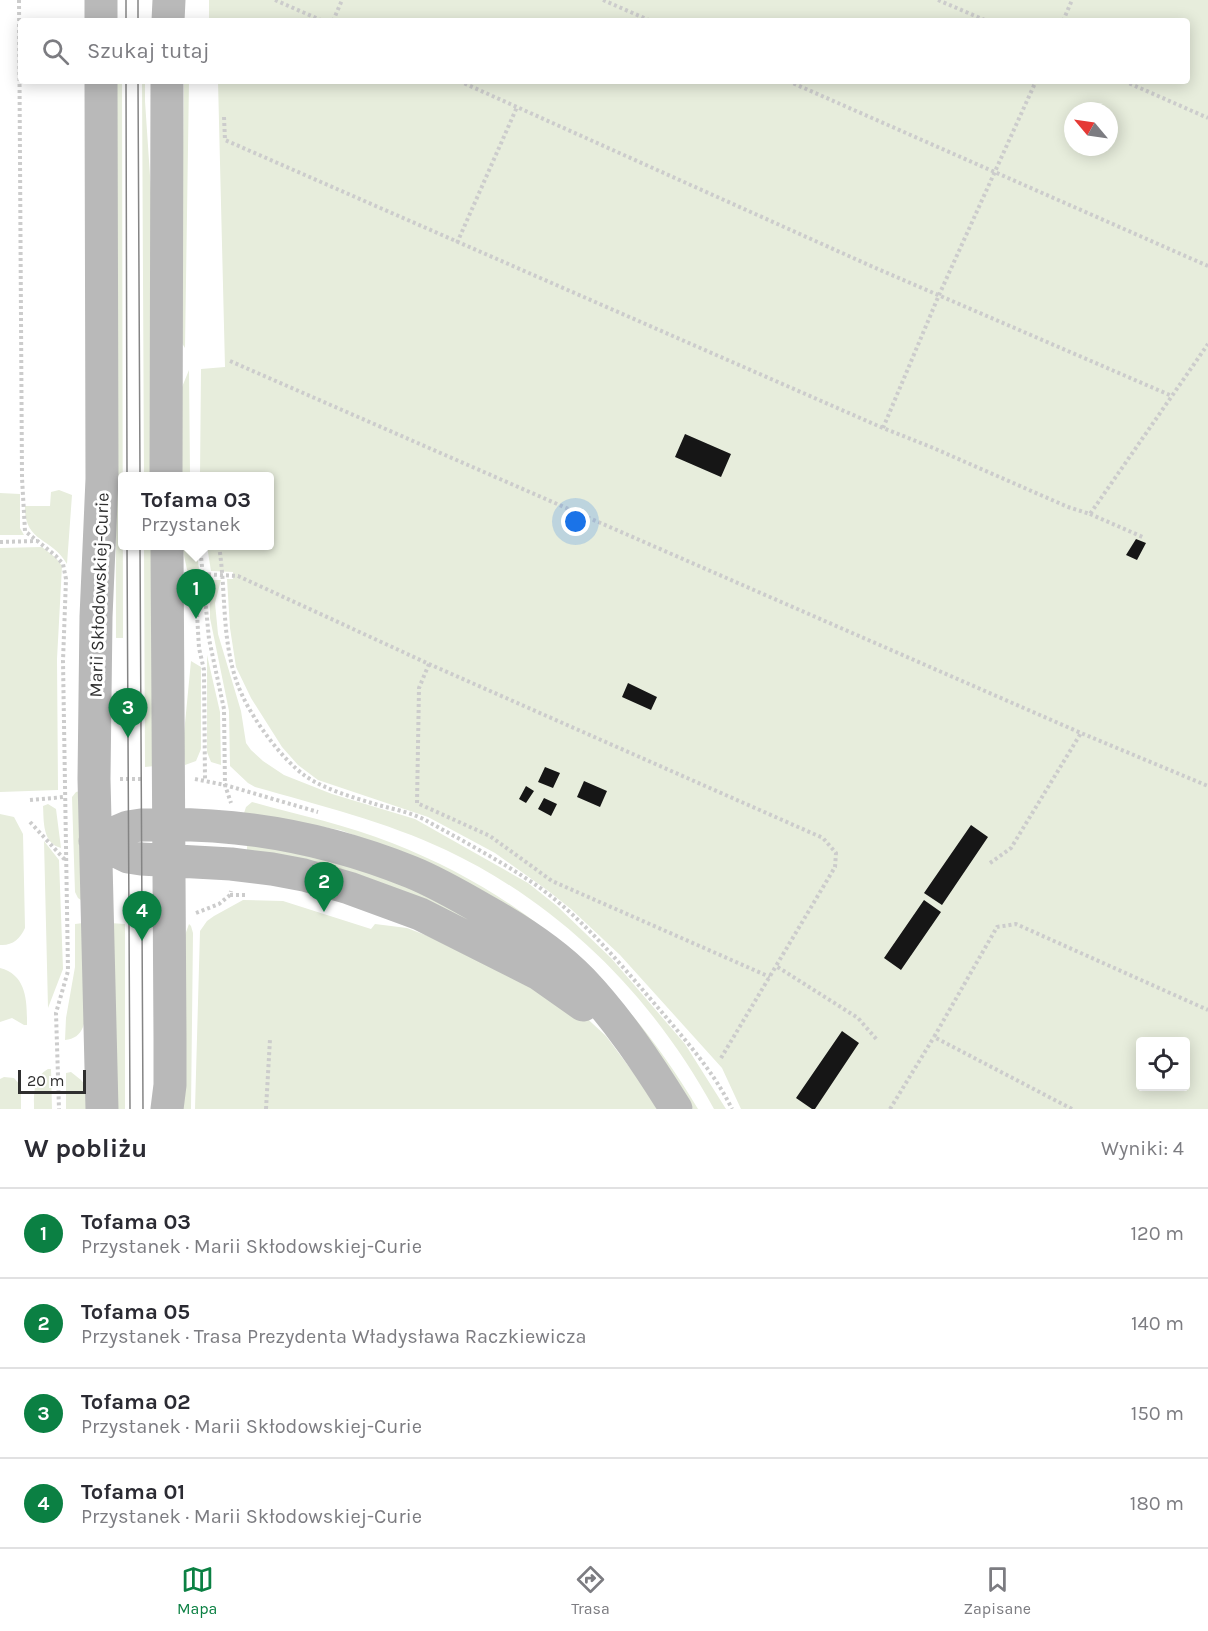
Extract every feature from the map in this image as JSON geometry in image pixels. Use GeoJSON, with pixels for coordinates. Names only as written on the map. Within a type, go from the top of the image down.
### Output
{"type":"FeatureCollection","features":[{"type":"Feature","properties":{"kind":"main road"},"geometry":{"type":"LineString","coordinates":[[101,0],[101,18]]}},
{"type":"Feature","properties":{"kind":"main road"},"geometry":{"type":"LineString","coordinates":[[168,18],[169,0]]}},
{"type":"Feature","properties":{"kind":"main road","name":"Marii Skłodowskiej-Curie"},"geometry":{"type":"LineString","coordinates":[[101,84],[102,479],[96,617],[79,779],[95,841],[82,910],[102,1109]]}},
{"type":"Feature","properties":{"kind":"main road"},"geometry":{"type":"LineString","coordinates":[[166,472],[167,84]]}},
{"type":"Feature","properties":{"kind":"main road"},"geometry":{"type":"LineString","coordinates":[[167,550],[170,1074],[167,1109]]}},
{"type":"Feature","properties":{"kind":"main road"},"geometry":{"type":"LineString","coordinates":[[95,841],[128,827],[170,824],[231,826],[294,836],[354,851],[413,872],[514,927],[560,960],[603,1005],[641,1056],[676,1109]]}},
{"type":"Feature","properties":{"kind":"main road"},"geometry":{"type":"LineString","coordinates":[[95,841],[128,857],[231,864],[304,875],[349,888],[420,914],[539,974],[600,1019],[641,1056]]}},
{"type":"Feature","properties":{"kind":"path"},"geometry":{"type":"LineString","coordinates":[[19,0],[19,18]]}},
{"type":"Feature","properties":{"kind":"path"},"geometry":{"type":"LineString","coordinates":[[275,0],[317,18]]}},
{"type":"Feature","properties":{"kind":"path"},"geometry":{"type":"LineString","coordinates":[[334,18],[342,0]]}},
{"type":"Feature","properties":{"kind":"path"},"geometry":{"type":"LineString","coordinates":[[603,0],[644,18]]}},
{"type":"Feature","properties":{"kind":"path"},"geometry":{"type":"LineString","coordinates":[[938,0],[980,18]]}},
{"type":"Feature","properties":{"kind":"path"},"geometry":{"type":"LineString","coordinates":[[1064,18],[1072,0]]}},
{"type":"Feature","properties":{"kind":"path"},"geometry":{"type":"LineString","coordinates":[[20,84],[22,478],[25,531],[63,564],[66,579],[63,661],[79,779],[64,797],[66,861],[82,910],[56,1013],[58,1109]]}},
{"type":"Feature","properties":{"kind":"path"},"geometry":{"type":"LineString","coordinates":[[466,84],[1172,396]]}},
{"type":"Feature","properties":{"kind":"path"},"geometry":{"type":"LineString","coordinates":[[795,84],[1208,266]]}},
{"type":"Feature","properties":{"kind":"path"},"geometry":{"type":"LineString","coordinates":[[883,428],[939,295],[1034,84]]}},
{"type":"Feature","properties":{"kind":"path"},"geometry":{"type":"LineString","coordinates":[[1131,84],[1208,118]]}},
{"type":"Feature","properties":{"kind":"path"},"geometry":{"type":"LineString","coordinates":[[457,243],[517,107]]}},
{"type":"Feature","properties":{"kind":"path"},"geometry":{"type":"LineString","coordinates":[[224,117],[225,140],[883,428],[1145,538]]}},
{"type":"Feature","properties":{"kind":"path"},"geometry":{"type":"LineString","coordinates":[[1090,514],[1208,344]]}},
{"type":"Feature","properties":{"kind":"path"},"geometry":{"type":"LineString","coordinates":[[230,361],[1081,733],[1208,786]]}},
{"type":"Feature","properties":{"kind":"path"},"geometry":{"type":"LineString","coordinates":[[0,542],[37,541]]}},
{"type":"Feature","properties":{"kind":"path"},"geometry":{"type":"LineString","coordinates":[[79,779],[169,778],[205,780],[225,785],[224,710],[209,639],[200,550]]}},
{"type":"Feature","properties":{"kind":"path"},"geometry":{"type":"LineString","coordinates":[[220,550],[224,575],[225,638],[232,666],[243,697],[269,737],[296,768],[305,776],[323,785],[424,819],[500,861],[537,886],[572,915],[614,956],[686,1041],[714,1078],[732,1109]]}},
{"type":"Feature","properties":{"kind":"path"},"geometry":{"type":"LineString","coordinates":[[202,574],[238,576],[429,664],[823,838],[836,853],[835,867],[721,1058]]}},
{"type":"Feature","properties":{"kind":"path"},"geometry":{"type":"LineString","coordinates":[[196,597],[204,594]]}},
{"type":"Feature","properties":{"kind":"path"},"geometry":{"type":"LineString","coordinates":[[197,607],[199,648],[204,670],[205,780]]}},
{"type":"Feature","properties":{"kind":"path"},"geometry":{"type":"LineString","coordinates":[[429,664],[419,688],[417,803],[490,836],[552,881],[770,977]]}},
{"type":"Feature","properties":{"kind":"path"},"geometry":{"type":"LineString","coordinates":[[990,863],[1011,848],[1081,733]]}},
{"type":"Feature","properties":{"kind":"path"},"geometry":{"type":"LineString","coordinates":[[30,800],[64,797]]}},
{"type":"Feature","properties":{"kind":"path"},"geometry":{"type":"LineString","coordinates":[[30,822],[66,861]]}},
{"type":"Feature","properties":{"kind":"path"},"geometry":{"type":"LineString","coordinates":[[82,910],[198,913],[213,908],[230,895],[231,883]]}},
{"type":"Feature","properties":{"kind":"path"},"geometry":{"type":"LineString","coordinates":[[890,1109],[997,927],[1016,924],[1208,1010]]}},
{"type":"Feature","properties":{"kind":"path"},"geometry":{"type":"LineString","coordinates":[[776,966],[858,1018],[878,1041]]}},
{"type":"Feature","properties":{"kind":"path"},"geometry":{"type":"LineString","coordinates":[[934,1037],[1072,1109]]}},
{"type":"Feature","properties":{"kind":"path"},"geometry":{"type":"LineString","coordinates":[[266,1109],[270,1039]]}},
{"type":"Feature","properties":{"kind":"green space"},"geometry":{"type":"Polygon","coordinates":[[[209,0],[1208,0],[1208,1109],[741,1109],[722,1068],[620,955],[547,890],[495,853],[428,817],[318,780],[298,765],[282,747],[251,698],[236,667],[230,628],[227,579],[233,579],[233,572],[211,571],[208,550],[274,550],[274,472],[200,472],[201,369],[225,367],[218,84],[1190,84],[1190,18],[209,18],[209,0]]]}},
{"type":"Feature","properties":{"kind":"green space"},"geometry":{"type":"Polygon","coordinates":[[[115,84],[122,84],[123,472],[118,472],[118,550],[123,550],[123,638],[116,638],[115,84]]]}},
{"type":"Feature","properties":{"kind":"green space"},"geometry":{"type":"Polygon","coordinates":[[[142,84],[145,84],[153,221],[154,472],[144,472],[142,84]]]}},
{"type":"Feature","properties":{"kind":"green space"},"geometry":{"type":"Polygon","coordinates":[[[184,84],[189,84],[185,348],[180,340],[184,84]]]}},
{"type":"Feature","properties":{"kind":"green space"},"geometry":{"type":"Polygon","coordinates":[[[189,370],[190,472],[181,472],[180,392],[189,370]]]}},
{"type":"Feature","properties":{"kind":"green space"},"geometry":{"type":"Polygon","coordinates":[[[59,490],[72,495],[67,564],[61,555],[34,533],[26,518],[25,506],[50,506],[51,492],[59,490]]]}},
{"type":"Feature","properties":{"kind":"green space"},"geometry":{"type":"Polygon","coordinates":[[[0,493],[20,494],[20,528],[24,535],[0,535],[0,493]]]}},
{"type":"Feature","properties":{"kind":"green space"},"geometry":{"type":"Polygon","coordinates":[[[42,547],[62,566],[57,659],[58,790],[0,792],[0,548],[42,547]]]}},
{"type":"Feature","properties":{"kind":"green space"},"geometry":{"type":"Polygon","coordinates":[[[144,550],[154,550],[155,766],[145,767],[144,550]]]}},
{"type":"Feature","properties":{"kind":"green space"},"geometry":{"type":"Polygon","coordinates":[[[183,550],[197,550],[202,592],[192,593],[183,550]]]}},
{"type":"Feature","properties":{"kind":"green space"},"geometry":{"type":"Polygon","coordinates":[[[210,580],[221,580],[215,603],[218,634],[241,711],[246,743],[251,750],[284,775],[332,794],[415,819],[528,883],[557,906],[611,958],[685,1044],[726,1109],[714,1109],[690,1068],[663,1029],[633,992],[601,958],[528,898],[488,872],[446,850],[352,815],[255,787],[230,766],[229,711],[210,618],[210,580]]]}},
{"type":"Feature","properties":{"kind":"green space"},"geometry":{"type":"Polygon","coordinates":[[[207,655],[220,712],[221,765],[211,762],[207,752],[207,655]]]}},
{"type":"Feature","properties":{"kind":"green space"},"geometry":{"type":"Polygon","coordinates":[[[191,661],[201,667],[201,749],[196,761],[185,765],[183,744],[191,661]]]}},
{"type":"Feature","properties":{"kind":"green space"},"geometry":{"type":"Polygon","coordinates":[[[80,791],[81,900],[75,892],[72,797],[80,791]]]}},
{"type":"Feature","properties":{"kind":"green space"},"geometry":{"type":"Polygon","coordinates":[[[252,802],[392,843],[441,865],[487,890],[529,918],[568,949],[638,1022],[698,1109],[693,1109],[668,1067],[423,860],[340,830],[244,813],[246,807],[252,802]]]}},
{"type":"Feature","properties":{"kind":"green space"},"geometry":{"type":"Polygon","coordinates":[[[48,804],[56,809],[61,848],[50,841],[45,831],[43,806],[48,804]]]}},
{"type":"Feature","properties":{"kind":"green space"},"geometry":{"type":"Polygon","coordinates":[[[0,814],[14,817],[23,834],[25,928],[15,941],[4,945],[0,945],[0,814]]]}},
{"type":"Feature","properties":{"kind":"green space"},"geometry":{"type":"Polygon","coordinates":[[[44,841],[59,860],[63,969],[48,1008],[44,841]]]}},
{"type":"Feature","properties":{"kind":"green space"},"geometry":{"type":"Polygon","coordinates":[[[247,845],[310,854],[357,866],[415,890],[483,927],[247,850],[247,845]]]}},
{"type":"Feature","properties":{"kind":"green space"},"geometry":{"type":"Polygon","coordinates":[[[243,900],[283,901],[371,929],[375,924],[407,928],[441,941],[566,999],[606,1036],[647,1091],[657,1109],[195,1109],[200,931],[207,921],[243,900]]]}},
{"type":"Feature","properties":{"kind":"green space"},"geometry":{"type":"Polygon","coordinates":[[[83,923],[85,1018],[78,1034],[74,1038],[65,1040],[66,1018],[75,967],[75,924],[83,923]]]}},
{"type":"Feature","properties":{"kind":"green space"},"geometry":{"type":"Polygon","coordinates":[[[110,923],[125,924],[125,1109],[116,1109],[110,923]]]}},
{"type":"Feature","properties":{"kind":"green space"},"geometry":{"type":"Polygon","coordinates":[[[189,924],[193,933],[191,1109],[183,1109],[185,935],[189,924]]]}},
{"type":"Feature","properties":{"kind":"green space"},"geometry":{"type":"Polygon","coordinates":[[[0,968],[16,976],[24,990],[27,1025],[12,1018],[0,1022],[0,968]]]}},
{"type":"Feature","properties":{"kind":"green space"},"geometry":{"type":"Polygon","coordinates":[[[48,1069],[51,1069],[52,1109],[34,1109],[34,1092],[37,1081],[48,1069]]]}},
{"type":"Feature","properties":{"kind":"green space"},"geometry":{"type":"Polygon","coordinates":[[[71,1072],[87,1087],[86,1109],[66,1109],[66,1073],[71,1072]]]}},
{"type":"Feature","properties":{"kind":"green space"},"geometry":{"type":"Polygon","coordinates":[[[14,1078],[21,1086],[21,1109],[0,1109],[0,1079],[14,1078]]]}},
{"type":"Feature","properties":{"kind":"building"},"geometry":{"type":"Polygon","coordinates":[[[685,434],[731,454],[721,477],[675,457],[685,434]]]}},
{"type":"Feature","properties":{"kind":"building"},"geometry":{"type":"Polygon","coordinates":[[[1136,539],[1146,543],[1137,560],[1126,555],[1136,539]]]}},
{"type":"Feature","properties":{"kind":"building"},"geometry":{"type":"Polygon","coordinates":[[[628,683],[657,697],[651,710],[622,697],[628,683]]]}},
{"type":"Feature","properties":{"kind":"building"},"geometry":{"type":"Polygon","coordinates":[[[545,767],[560,773],[553,788],[538,782],[545,767]]]}},
{"type":"Feature","properties":{"kind":"building"},"geometry":{"type":"Polygon","coordinates":[[[584,781],[607,791],[600,807],[577,797],[584,781]]]}},
{"type":"Feature","properties":{"kind":"building"},"geometry":{"type":"Polygon","coordinates":[[[526,786],[534,791],[526,803],[519,799],[526,786]]]}},
{"type":"Feature","properties":{"kind":"building"},"geometry":{"type":"Polygon","coordinates":[[[544,798],[557,804],[551,816],[538,809],[544,798]]]}},
{"type":"Feature","properties":{"kind":"building"},"geometry":{"type":"Polygon","coordinates":[[[971,825],[988,837],[942,905],[924,893],[971,825]]]}},
{"type":"Feature","properties":{"kind":"building"},"geometry":{"type":"Polygon","coordinates":[[[924,900],[941,912],[901,970],[884,958],[924,900]]]}},
{"type":"Feature","properties":{"kind":"building"},"geometry":{"type":"Polygon","coordinates":[[[842,1031],[859,1043],[815,1109],[812,1109],[796,1098],[842,1031]]]}},
{"type":"Feature","properties":{"kind":"tram line"},"geometry":{"type":"LineString","coordinates":[[126,0],[126,18]]}},
{"type":"Feature","properties":{"kind":"tram line"},"geometry":{"type":"LineString","coordinates":[[138,0],[138,18]]}},
{"type":"Feature","properties":{"kind":"tram line"},"geometry":{"type":"LineString","coordinates":[[126,84],[127,472]]}},
{"type":"Feature","properties":{"kind":"tram line"},"geometry":{"type":"LineString","coordinates":[[138,84],[140,472]]}},
{"type":"Feature","properties":{"kind":"tram line"},"geometry":{"type":"LineString","coordinates":[[127,550],[130,1109]]}},
{"type":"Feature","properties":{"kind":"tram line"},"geometry":{"type":"LineString","coordinates":[[140,550],[143,1109]]}},
{"type":"Feature","properties":{"kind":"place","name":"Tofama 03"},"geometry":{"type":"Point","coordinates":[196,619]}},
{"type":"Feature","properties":{"kind":"place","name":"Tofama 02"},"geometry":{"type":"Point","coordinates":[128,738]}},
{"type":"Feature","properties":{"kind":"place","name":"Tofama 05"},"geometry":{"type":"Point","coordinates":[324,912]}},
{"type":"Feature","properties":{"kind":"place","name":"Tofama 01"},"geometry":{"type":"Point","coordinates":[142,941]}}]}
